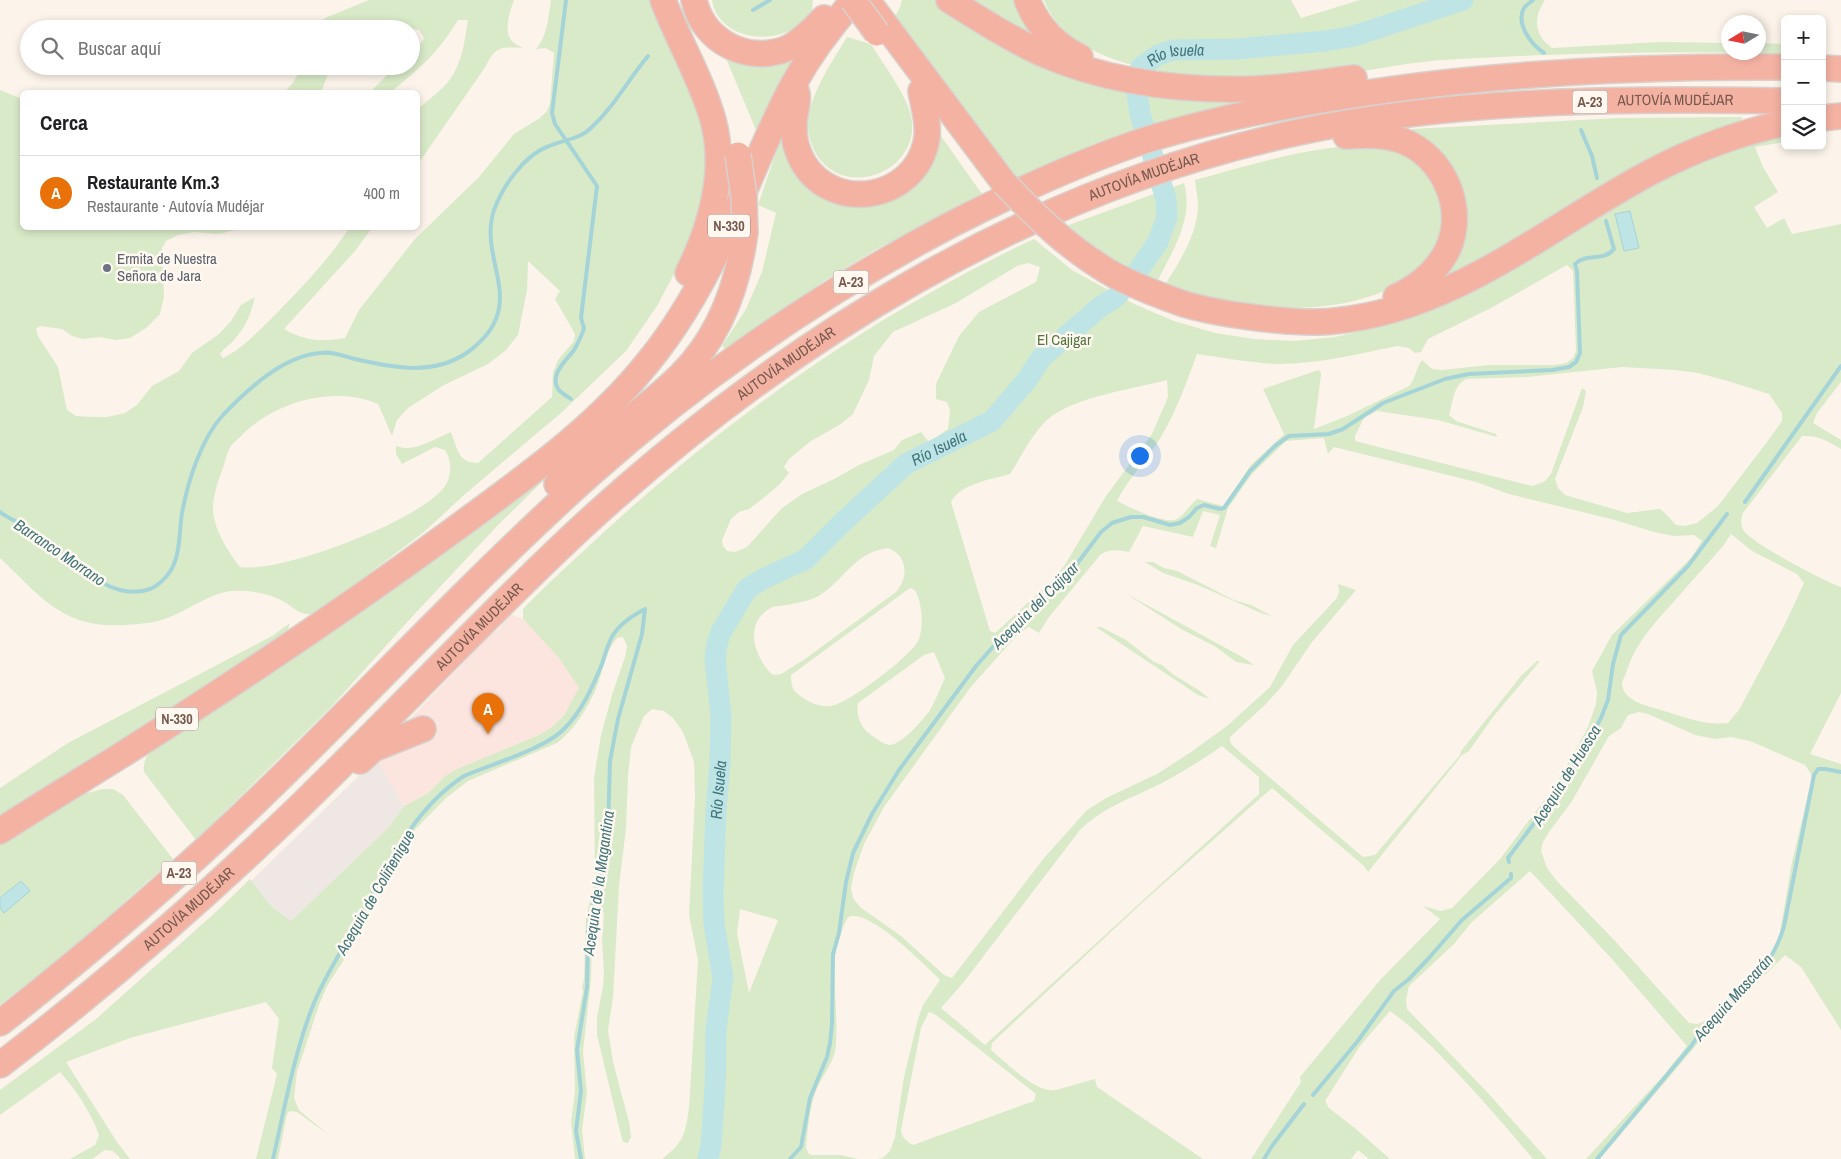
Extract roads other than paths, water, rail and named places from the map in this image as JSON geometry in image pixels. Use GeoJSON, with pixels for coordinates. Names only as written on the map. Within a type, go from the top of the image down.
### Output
{"type":"FeatureCollection","features":[{"type":"Feature","properties":{"kind":"highway"},"geometry":{"type":"LineString","coordinates":[[458,526],[482,499],[568,425],[618,376],[652,333],[674,301],[700,247],[711,214],[717,178],[716,137],[704,94],[676,36],[663,0]]}},
{"type":"Feature","properties":{"kind":"highway"},"geometry":{"type":"LineString","coordinates":[[495,564],[502,544],[572,467],[674,382],[699,354],[716,330],[731,298],[740,264],[745,232],[744,196],[738,155],[720,94],[677,0]]}},
{"type":"Feature","properties":{"kind":"highway"},"geometry":{"type":"LineString","coordinates":[[694,0],[703,22],[716,37],[732,48],[761,54],[781,50],[800,40],[841,0]]}},
{"type":"Feature","properties":{"kind":"highway"},"geometry":{"type":"LineString","coordinates":[[853,0],[881,29],[1004,183],[1045,225],[1086,257],[1131,283],[1184,304],[1240,317],[1312,322],[1356,318],[1399,307],[1471,278],[1669,162],[1727,138],[1781,124]]}},
{"type":"Feature","properties":{"kind":"highway","name":"N-330"},"geometry":{"type":"LineString","coordinates":[[0,831],[118,758],[310,632],[545,461],[581,432],[618,397],[650,361],[679,320],[704,277],[726,233],[768,136],[794,84],[817,46],[853,0]]}},
{"type":"Feature","properties":{"kind":"highway"},"geometry":{"type":"LineString","coordinates":[[866,0],[881,29],[921,90],[976,163],[1004,183]]}},
{"type":"Feature","properties":{"kind":"highway"},"geometry":{"type":"LineString","coordinates":[[949,0],[996,30],[1041,53],[1099,73],[1166,86],[1225,89],[1277,87],[1434,69],[1526,62],[1633,58],[1648,68]]}},
{"type":"Feature","properties":{"kind":"highway"},"geometry":{"type":"LineString","coordinates":[[1027,0],[1035,17],[1048,35],[1066,49],[1091,62],[1099,73]]}},
{"type":"Feature","properties":{"kind":"highway","name":"A-23"},"geometry":{"type":"LineString","coordinates":[[0,1023],[118,927],[221,834],[348,711],[495,564],[578,485],[647,425],[725,365],[774,331],[875,267],[928,237],[1024,189],[1117,150],[1198,125],[1293,104],[1410,87],[1536,74],[1648,68],[1781,67]]}},
{"type":"Feature","properties":{"kind":"highway"},"geometry":{"type":"LineString","coordinates":[[1826,68],[1841,69]]}},
{"type":"Feature","properties":{"kind":"highway"},"geometry":{"type":"LineString","coordinates":[[794,84],[798,96],[794,135],[798,150],[805,164],[811,173],[827,186],[846,194],[857,195],[878,193],[897,185],[912,171],[918,162],[926,143],[927,132],[927,121],[921,90]]}},
{"type":"Feature","properties":{"kind":"highway","name":"AUTOVÍA MUDÉJAR"},"geometry":{"type":"LineString","coordinates":[[0,1065],[80,1003],[140,953],[258,845],[295,811],[539,568],[622,491],[672,449],[733,401],[821,340],[882,302],[968,253],[1026,224],[1128,181],[1231,148],[1347,123],[1452,110],[1612,101],[1781,100]]}},
{"type":"Feature","properties":{"kind":"highway"},"geometry":{"type":"LineString","coordinates":[[1826,102],[1841,102]]}},
{"type":"Feature","properties":{"kind":"highway"},"geometry":{"type":"LineString","coordinates":[[1826,118],[1841,116]]}},
{"type":"Feature","properties":{"kind":"highway"},"geometry":{"type":"LineString","coordinates":[[1231,148],[1244,156],[1330,137],[1364,135],[1392,138],[1404,142],[1426,155],[1441,172],[1450,192],[1454,213],[1454,226],[1448,248],[1437,267],[1420,283],[1400,296],[1370,307],[1289,321]]}},
{"type":"Feature","properties":{"kind":"highway"},"geometry":{"type":"LineString","coordinates":[[511,616],[539,582],[539,568]]}},
{"type":"Feature","properties":{"kind":"highway"},"geometry":{"type":"LineString","coordinates":[[258,845],[280,838],[373,750],[423,729]]}},
{"type":"Feature","properties":{"kind":"water"},"geometry":{"type":"Polygon","coordinates":[[[1630,211],[1639,248],[1624,251],[1615,214],[1630,211]]]}},
{"type":"Feature","properties":{"kind":"water"},"geometry":{"type":"Polygon","coordinates":[[[21,881],[30,891],[4,913],[0,908],[0,898],[21,881]]]}},
{"type":"Feature","properties":{"kind":"waterway","name":"Acequia de la Magantina"},"geometry":{"type":"LineString","coordinates":[[566,0],[552,113],[555,124],[597,186],[581,318],[584,328],[574,350],[560,368],[556,378],[558,389],[571,399]]}},
{"type":"Feature","properties":{"kind":"waterway","name":"Barranco Morrano"},"geometry":{"type":"LineString","coordinates":[[753,10],[770,0]]}},
{"type":"Feature","properties":{"kind":"waterway","name":"Río Isuela"},"geometry":{"type":"LineString","coordinates":[[708,1159],[711,1146],[715,1088],[716,1029],[723,978],[714,924],[713,894],[721,716],[715,659],[721,632],[747,589],[763,579],[806,559],[906,464],[992,421],[1027,380],[1041,358],[1100,307],[1116,297],[1140,268],[1158,242],[1167,217],[1166,199],[1140,114],[1137,93],[1141,67],[1158,55],[1173,50],[1237,49],[1325,41],[1354,36],[1463,0]]}},
{"type":"Feature","properties":{"kind":"waterway","name":"Acequia del Cajigar"},"geometry":{"type":"LineString","coordinates":[[1533,0],[1524,8],[1522,14],[1523,27],[1530,39],[1544,53]]}},
{"type":"Feature","properties":{"kind":"waterway","name":"Barranco Morrano"},"geometry":{"type":"LineString","coordinates":[[0,512],[31,530],[74,564],[103,583],[119,590],[134,592],[150,589],[157,585],[170,572],[174,564],[188,488],[208,436],[223,415],[267,375],[293,360],[306,355],[324,353],[338,354],[384,365],[413,368],[428,367],[455,360],[468,352],[487,335],[497,317],[500,300],[491,229],[494,210],[503,191],[516,172],[531,156],[549,146],[587,132],[607,111],[648,56]]}},
{"type":"Feature","properties":{"kind":"waterway","name":"Acequia del Cajigar"},"geometry":{"type":"LineString","coordinates":[[1581,130],[1592,156],[1597,178]]}},
{"type":"Feature","properties":{"kind":"waterway","name":"Acequia del Cajigar"},"geometry":{"type":"LineString","coordinates":[[790,1159],[801,1147],[810,1098],[827,1057],[830,1043],[833,954],[839,933],[846,882],[853,853],[872,814],[899,770],[976,666],[999,640],[1052,593],[1067,577],[1101,532],[1112,523],[1131,517],[1143,517],[1170,525],[1180,523],[1197,508],[1204,505],[1220,509],[1224,508],[1250,471],[1275,446],[1289,436],[1329,434],[1343,429],[1383,403],[1445,379],[1469,374],[1552,370],[1569,367],[1576,362],[1580,353],[1577,271],[1575,264],[1584,259],[1600,257],[1614,249],[1606,221]]}},
{"type":"Feature","properties":{"kind":"waterway","name":"Acequia de Huesca"},"geometry":{"type":"LineString","coordinates":[[1745,502],[1841,366]]}},
{"type":"Feature","properties":{"kind":"waterway","name":"Acequia de Huesca"},"geometry":{"type":"LineString","coordinates":[[1509,862],[1508,858],[1565,782],[1601,718],[1608,700],[1613,664],[1621,635],[1688,566],[1727,514]]}},
{"type":"Feature","properties":{"kind":"waterway","name":"Acequia de Coliñenigue"},"geometry":{"type":"LineString","coordinates":[[273,1159],[295,1063],[316,997],[401,843],[429,806],[445,790],[464,776],[517,756],[544,743],[564,729],[586,699],[613,635],[627,620],[645,609]]}},
{"type":"Feature","properties":{"kind":"waterway","name":"Acequia de la Magantina"},"geometry":{"type":"LineString","coordinates":[[581,1159],[576,1131],[581,1091],[577,1050],[587,987],[588,930],[592,907],[600,883],[608,831],[610,761],[618,719],[642,634],[645,609]]}},
{"type":"Feature","properties":{"kind":"waterway","name":"Acequia Mascarán"},"geometry":{"type":"LineString","coordinates":[[1597,1159],[1692,1045],[1699,1034],[1766,964],[1775,950],[1784,926],[1814,775],[1818,769],[1841,772]]}},
{"type":"Feature","properties":{"kind":"waterway","name":"Acequia de Huesca"},"geometry":{"type":"LineString","coordinates":[[1313,1095],[1357,1042],[1394,991],[1409,979],[1462,920],[1511,878],[1511,874]]}},
{"type":"Feature","properties":{"kind":"waterway","name":"Acequia de Huesca"},"geometry":{"type":"LineString","coordinates":[[1264,1159],[1304,1104]]}},
{"type":"Feature","properties":{"kind":"place","name":"Ermita de Nuestra Señora de Jara"},"geometry":{"type":"Point","coordinates":[107,268]}},
{"type":"Feature","properties":{"kind":"place","name":"Restaurante Km.3"},"geometry":{"type":"Point","coordinates":[488,734]}},
{"type":"Feature","properties":{"kind":"park label","name":"El Cajigar"},"geometry":{"type":"Point","coordinates":[1064,340]}}]}
